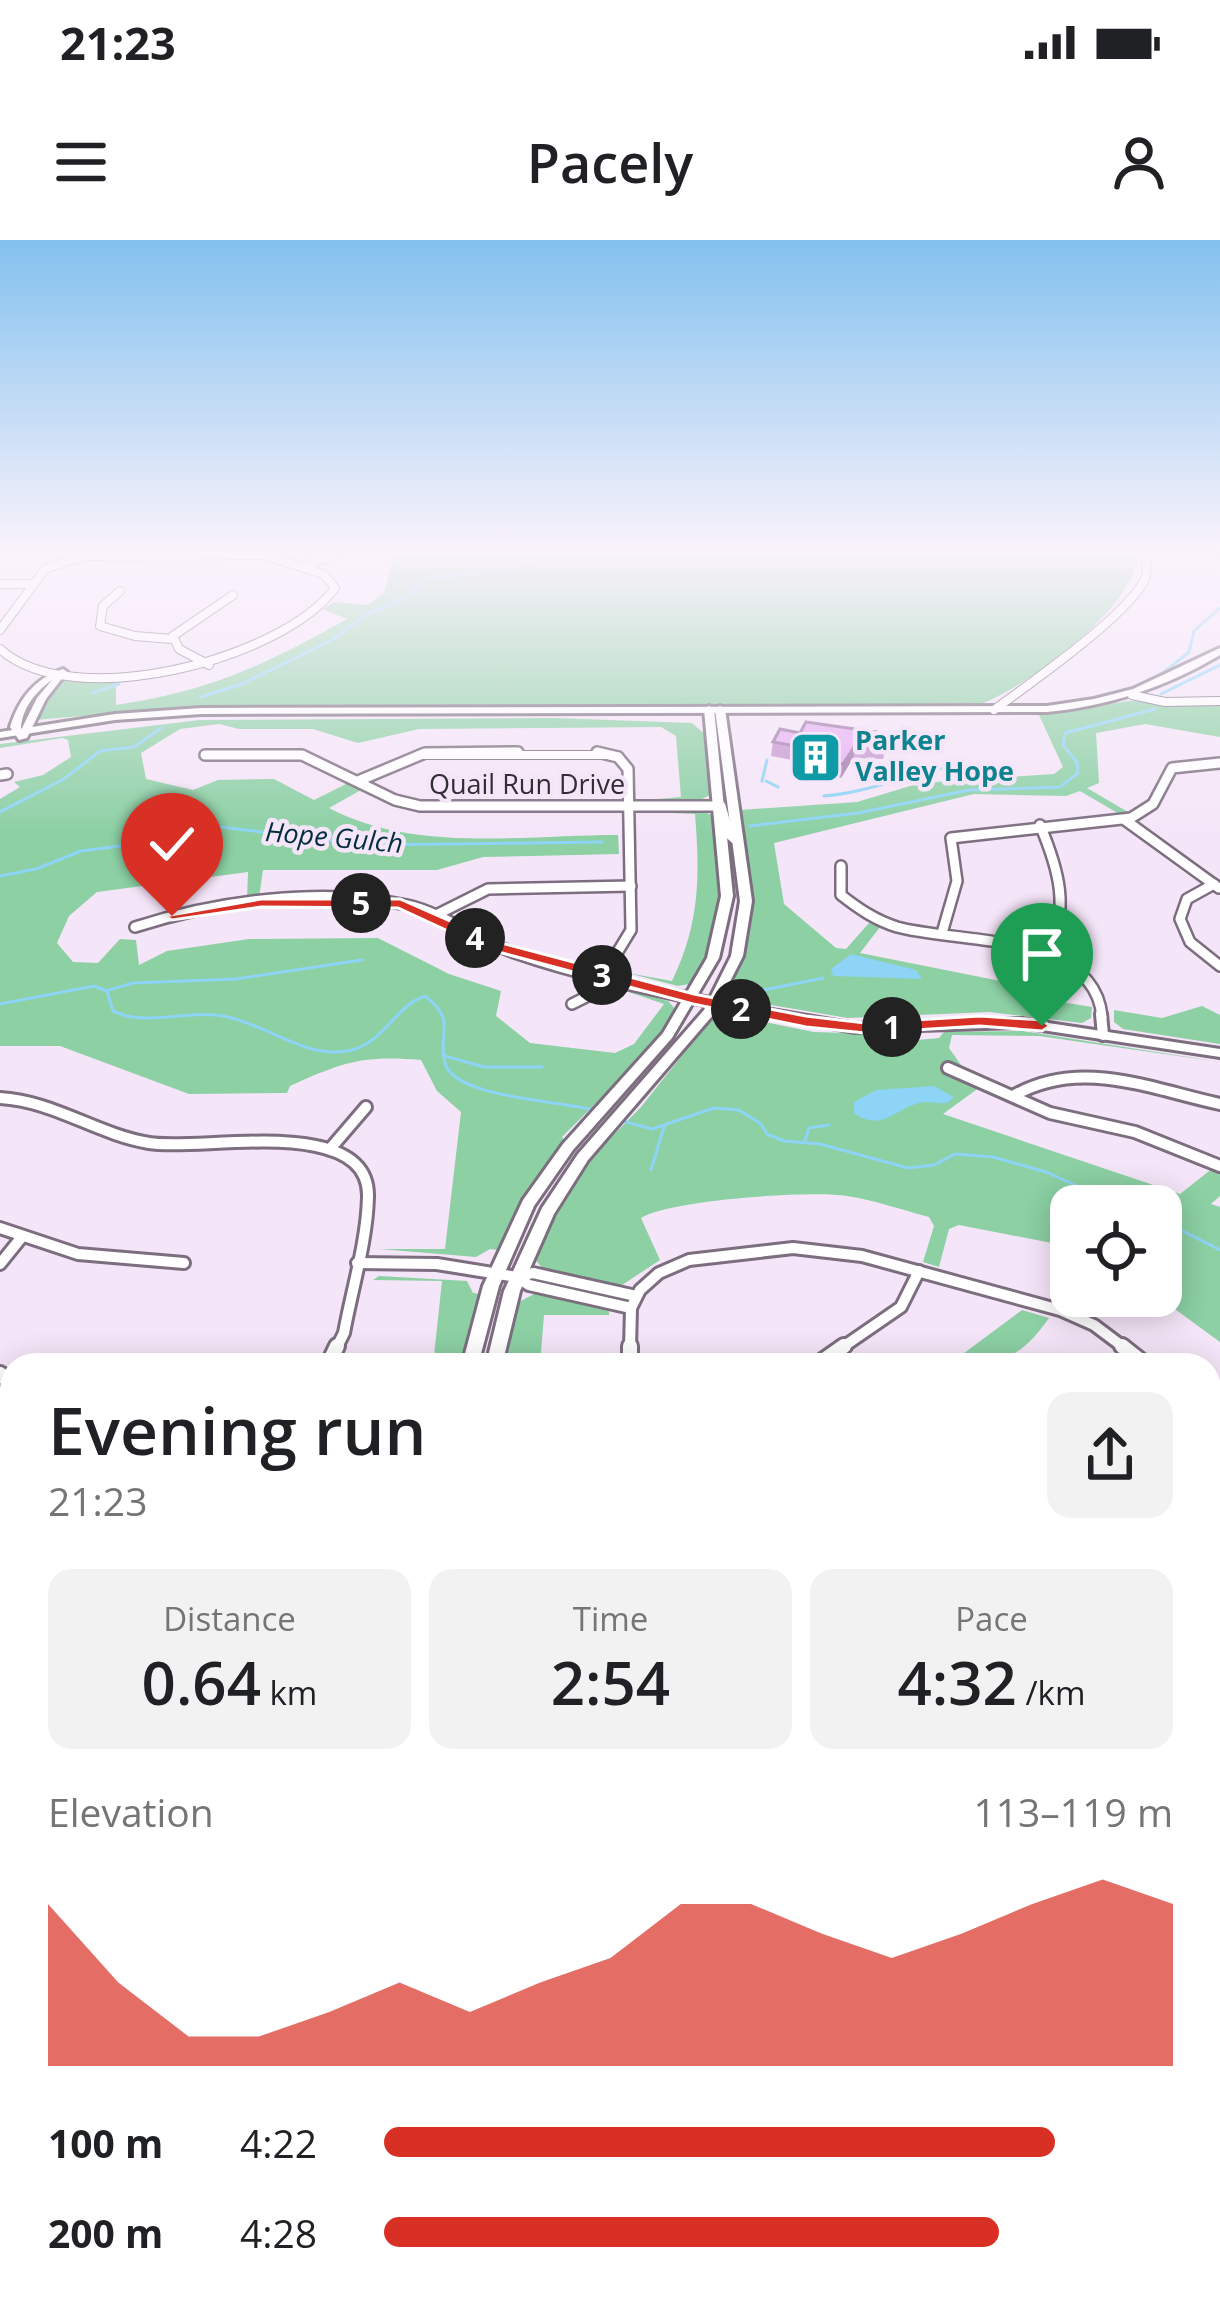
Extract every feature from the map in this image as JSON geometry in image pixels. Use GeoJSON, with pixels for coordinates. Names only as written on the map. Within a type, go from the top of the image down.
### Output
{"type":"FeatureCollection","features":[{"type":"Feature","properties":{"kind":"main road"},"geometry":{"type":"LineString","coordinates":[[0,738],[188,718],[1071,707],[1169,681],[1220,651]]}},
{"type":"Feature","properties":{"kind":"street"},"geometry":{"type":"LineString","coordinates":[[175,643],[209,665]]}},
{"type":"Feature","properties":{"kind":"street"},"geometry":{"type":"LineString","coordinates":[[0,649],[11,659],[63,672],[150,679],[209,665],[248,643]]}},
{"type":"Feature","properties":{"kind":"street"},"geometry":{"type":"LineString","coordinates":[[994,710],[1080,643]]}},
{"type":"Feature","properties":{"kind":"street"},"geometry":{"type":"LineString","coordinates":[[0,663],[11,659]]}},
{"type":"Feature","properties":{"kind":"street"},"geometry":{"type":"LineString","coordinates":[[22,733],[18,715],[32,693],[63,672]]}},
{"type":"Feature","properties":{"kind":"street"},"geometry":{"type":"LineString","coordinates":[[1132,694],[1156,701],[1220,701]]}},
{"type":"Feature","properties":{"kind":"street"},"geometry":{"type":"LineString","coordinates":[[473,1353],[496,1273],[528,1204],[584,1128],[693,999],[713,958],[726,914],[727,878],[717,806],[715,712]]}},
{"type":"Feature","properties":{"kind":"street"},"geometry":{"type":"LineString","coordinates":[[497,1353],[517,1276],[558,1192],[715,1003],[737,956],[746,919],[715,712]]}},
{"type":"Feature","properties":{"kind":"street","name":"Quail Run Drive"},"geometry":{"type":"LineString","coordinates":[[205,754],[298,753],[395,800],[420,806],[717,806]]}},
{"type":"Feature","properties":{"kind":"street"},"geometry":{"type":"LineString","coordinates":[[358,782],[425,753],[621,755],[628,769],[631,930],[592,994],[572,1004]]}},
{"type":"Feature","properties":{"kind":"street"},"geometry":{"type":"LineString","coordinates":[[1165,758],[1179,765]]}},
{"type":"Feature","properties":{"kind":"street"},"geometry":{"type":"LineString","coordinates":[[942,933],[958,876],[946,838],[1125,820],[1154,804],[1166,773],[1179,765],[1220,763]]}},
{"type":"Feature","properties":{"kind":"street"},"geometry":{"type":"LineString","coordinates":[[717,806],[725,808],[729,834],[737,841]]}},
{"type":"Feature","properties":{"kind":"street"},"geometry":{"type":"LineString","coordinates":[[1125,820],[1217,886]]}},
{"type":"Feature","properties":{"kind":"street"},"geometry":{"type":"LineString","coordinates":[[1040,826],[1063,889],[1056,937],[1048,955]]}},
{"type":"Feature","properties":{"kind":"street"},"geometry":{"type":"LineString","coordinates":[[841,866],[839,891],[858,911],[1048,955],[1076,969],[1102,999],[1103,1035]]}},
{"type":"Feature","properties":{"kind":"street"},"geometry":{"type":"LineString","coordinates":[[434,916],[488,889],[631,886]]}},
{"type":"Feature","properties":{"kind":"street"},"geometry":{"type":"LineString","coordinates":[[1217,886],[1186,899],[1180,919],[1190,942],[1220,966]]}},
{"type":"Feature","properties":{"kind":"street"},"geometry":{"type":"LineString","coordinates":[[135,927],[172,916],[261,903],[389,903],[434,916],[493,946],[736,1008],[844,1027],[1002,1021],[1220,1053]]}},
{"type":"Feature","properties":{"kind":"street"},"geometry":{"type":"LineString","coordinates":[[949,1067],[1059,1116],[1135,1132],[1220,1166]]}},
{"type":"Feature","properties":{"kind":"street"},"geometry":{"type":"LineString","coordinates":[[1012,1096],[1040,1079],[1084,1077],[1220,1104]]}},
{"type":"Feature","properties":{"kind":"street"},"geometry":{"type":"LineString","coordinates":[[0,1098],[44,1102],[151,1143],[298,1144],[330,1149],[356,1163],[367,1181],[343,1339],[335,1353]]}},
{"type":"Feature","properties":{"kind":"street"},"geometry":{"type":"LineString","coordinates":[[330,1149],[366,1107]]}},
{"type":"Feature","properties":{"kind":"street"},"geometry":{"type":"LineString","coordinates":[[0,1228],[21,1238],[104,1258],[184,1263]]}},
{"type":"Feature","properties":{"kind":"street"},"geometry":{"type":"LineString","coordinates":[[0,1264],[21,1238]]}},
{"type":"Feature","properties":{"kind":"street"},"geometry":{"type":"LineString","coordinates":[[631,1353],[634,1302],[648,1281],[674,1265],[772,1249],[847,1253],[1067,1312],[1094,1325],[1126,1353]]}},
{"type":"Feature","properties":{"kind":"street"},"geometry":{"type":"LineString","coordinates":[[357,1263],[437,1264],[634,1302]]}},
{"type":"Feature","properties":{"kind":"street"},"geometry":{"type":"LineString","coordinates":[[834,1353],[901,1307],[919,1271]]}},
{"type":"Feature","properties":{"kind":"green space"},"geometry":{"type":"Polygon","coordinates":[[[302,643],[1075,643],[1023,682],[977,705],[188,707],[35,720],[49,693],[66,678],[116,683],[116,705],[209,684],[302,643]]]}},
{"type":"Feature","properties":{"kind":"green space"},"geometry":{"type":"Polygon","coordinates":[[[1129,701],[1220,704],[1220,737],[1145,724],[1096,733],[1099,783],[1087,788],[1128,812],[1121,815],[1080,791],[1066,796],[974,794],[774,843],[784,904],[836,948],[846,949],[869,923],[880,927],[860,953],[1021,985],[1037,998],[1092,1007],[1091,1018],[1082,1023],[989,1012],[848,1018],[747,1001],[729,990],[752,916],[740,810],[857,802],[920,783],[1054,774],[1063,767],[1039,715],[1129,701]]]}},
{"type":"Feature","properties":{"kind":"green space"},"geometry":{"type":"Polygon","coordinates":[[[555,718],[692,723],[706,735],[712,794],[700,800],[646,800],[681,797],[676,736],[661,727],[419,729],[358,743],[313,729],[239,729],[219,724],[180,729],[141,753],[146,779],[193,790],[218,780],[274,779],[314,800],[348,783],[361,790],[329,808],[362,822],[397,831],[470,838],[618,835],[619,854],[483,857],[437,870],[263,870],[259,898],[247,899],[248,872],[97,892],[69,916],[57,943],[73,962],[98,963],[120,939],[136,940],[139,965],[167,951],[249,939],[378,938],[449,974],[501,991],[496,1016],[530,1043],[615,1053],[634,1044],[664,1004],[617,988],[668,1001],[678,1012],[635,1064],[562,1137],[565,1141],[525,1197],[498,1250],[476,1257],[380,1249],[445,1249],[461,1112],[437,1091],[421,1060],[353,1062],[290,1086],[287,1093],[189,1094],[60,1046],[0,1046],[0,799],[20,787],[14,782],[43,775],[71,757],[68,740],[62,738],[0,748],[0,744],[200,720],[555,718]]]}},
{"type":"Feature","properties":{"kind":"green space"},"geometry":{"type":"Polygon","coordinates":[[[702,811],[714,816],[718,901],[711,941],[695,983],[678,986],[628,973],[672,981],[696,899],[695,814],[646,812],[702,811]]]}},
{"type":"Feature","properties":{"kind":"green space"},"geometry":{"type":"Polygon","coordinates":[[[1202,1006],[1220,1015],[1220,1044],[1123,1029],[1114,1022],[1114,1010],[1162,1018],[1202,1006]]]}},
{"type":"Feature","properties":{"kind":"green space"},"geometry":{"type":"Polygon","coordinates":[[[729,1015],[814,1032],[906,1035],[918,1040],[939,1038],[944,1032],[1023,1031],[1220,1062],[1039,1036],[952,1035],[949,1048],[961,1065],[991,1079],[943,1114],[1153,1185],[1050,1185],[1050,1243],[959,1225],[949,1229],[939,1267],[923,1262],[934,1226],[929,1217],[847,1196],[804,1194],[680,1206],[641,1218],[660,1260],[619,1287],[545,1271],[533,1257],[587,1162],[641,1107],[711,1019],[729,1015]]]}},
{"type":"Feature","properties":{"kind":"green space"},"geometry":{"type":"Polygon","coordinates":[[[1213,1168],[1220,1171],[1220,1196],[1211,1204],[1220,1207],[1220,1342],[1182,1314],[1182,1192],[1213,1168]]]}},
{"type":"Feature","properties":{"kind":"green space"},"geometry":{"type":"Polygon","coordinates":[[[379,1276],[467,1281],[473,1293],[480,1294],[465,1353],[434,1353],[442,1281],[373,1280],[379,1276]]]}},
{"type":"Feature","properties":{"kind":"green space"},"geometry":{"type":"Polygon","coordinates":[[[538,1292],[609,1307],[609,1315],[544,1315],[541,1353],[505,1353],[517,1303],[538,1292]]]}},
{"type":"Feature","properties":{"kind":"green space"},"geometry":{"type":"Polygon","coordinates":[[[1022,1310],[1049,1318],[1015,1353],[964,1353],[1022,1310]]]}},
{"type":"Feature","properties":{"kind":"water"},"geometry":{"type":"Polygon","coordinates":[[[851,954],[916,970],[922,979],[833,976],[831,969],[851,954]]]}},
{"type":"Feature","properties":{"kind":"water"},"geometry":{"type":"Polygon","coordinates":[[[934,1086],[954,1097],[947,1103],[917,1104],[874,1121],[854,1113],[854,1102],[876,1090],[934,1086]]]}},
{"type":"Feature","properties":{"kind":"building"},"geometry":{"type":"Polygon","coordinates":[[[806,722],[890,734],[886,745],[856,744],[843,764],[820,760],[825,751],[773,742],[780,729],[800,733],[806,722]]]}},
{"type":"Feature","properties":{"kind":"waterway"},"geometry":{"type":"LineString","coordinates":[[201,697],[242,684],[325,643]]}},
{"type":"Feature","properties":{"kind":"waterway"},"geometry":{"type":"LineString","coordinates":[[1163,673],[1189,652],[1191,643]]}},
{"type":"Feature","properties":{"kind":"waterway"},"geometry":{"type":"LineString","coordinates":[[1161,694],[1220,665]]}},
{"type":"Feature","properties":{"kind":"waterway"},"geometry":{"type":"LineString","coordinates":[[92,693],[119,684]]}},
{"type":"Feature","properties":{"kind":"waterway","name":"Hope Gulch"},"geometry":{"type":"LineString","coordinates":[[750,826],[858,813],[969,790],[1060,787],[1078,773],[1077,762],[1063,745],[1065,733],[1155,709]]}},
{"type":"Feature","properties":{"kind":"waterway"},"geometry":{"type":"LineString","coordinates":[[0,812],[64,779],[100,751],[134,747],[161,728]]}},
{"type":"Feature","properties":{"kind":"waterway"},"geometry":{"type":"LineString","coordinates":[[762,781],[767,760]]}},
{"type":"Feature","properties":{"kind":"waterway"},"geometry":{"type":"LineString","coordinates":[[824,796],[954,766]]}},
{"type":"Feature","properties":{"kind":"waterway"},"geometry":{"type":"LineString","coordinates":[[766,781],[778,787]]}},
{"type":"Feature","properties":{"kind":"waterway","name":"Hope Gulch"},"geometry":{"type":"LineString","coordinates":[[0,876],[36,869],[81,851],[152,842],[205,825],[368,845],[602,842]]}},
{"type":"Feature","properties":{"kind":"waterway"},"geometry":{"type":"LineString","coordinates":[[109,990],[133,983],[236,979],[362,960]]}},
{"type":"Feature","properties":{"kind":"waterway"},"geometry":{"type":"LineString","coordinates":[[749,993],[823,978]]}},
{"type":"Feature","properties":{"kind":"waterway"},"geometry":{"type":"LineString","coordinates":[[0,1004],[94,986],[107,991],[113,1011],[126,1016],[228,1017],[305,1047],[336,1052],[363,1046],[425,996],[444,1021],[443,1053],[453,1075],[488,1091],[593,1110]]}},
{"type":"Feature","properties":{"kind":"waterway"},"geometry":{"type":"LineString","coordinates":[[445,1056],[484,1067],[542,1067]]}},
{"type":"Feature","properties":{"kind":"waterway"},"geometry":{"type":"LineString","coordinates":[[619,1120],[652,1129],[714,1108],[739,1110],[761,1124],[767,1134],[784,1141],[820,1144],[908,1168],[934,1165],[955,1154],[993,1157],[1075,1185]]}},
{"type":"Feature","properties":{"kind":"waterway"},"geometry":{"type":"LineString","coordinates":[[805,1140],[809,1128],[829,1125]]}},
{"type":"Feature","properties":{"kind":"waterway"},"geometry":{"type":"LineString","coordinates":[[651,1170],[664,1127]]}},
{"type":"Feature","properties":{"kind":"waterway"},"geometry":{"type":"LineString","coordinates":[[1182,1231],[1220,1250]]}},
{"type":"Feature","properties":{"kind":"place","name":"Parker Valley Hope"},"geometry":{"type":"Point","coordinates":[816,757]}},
{"type":"Feature","properties":{"kind":"route"},"geometry":{"type":"LineString","coordinates":[[172,916],[261,903],[400,904],[493,946],[693,999],[806,1022],[865,1028],[980,1021],[1042,1026]]}}]}
